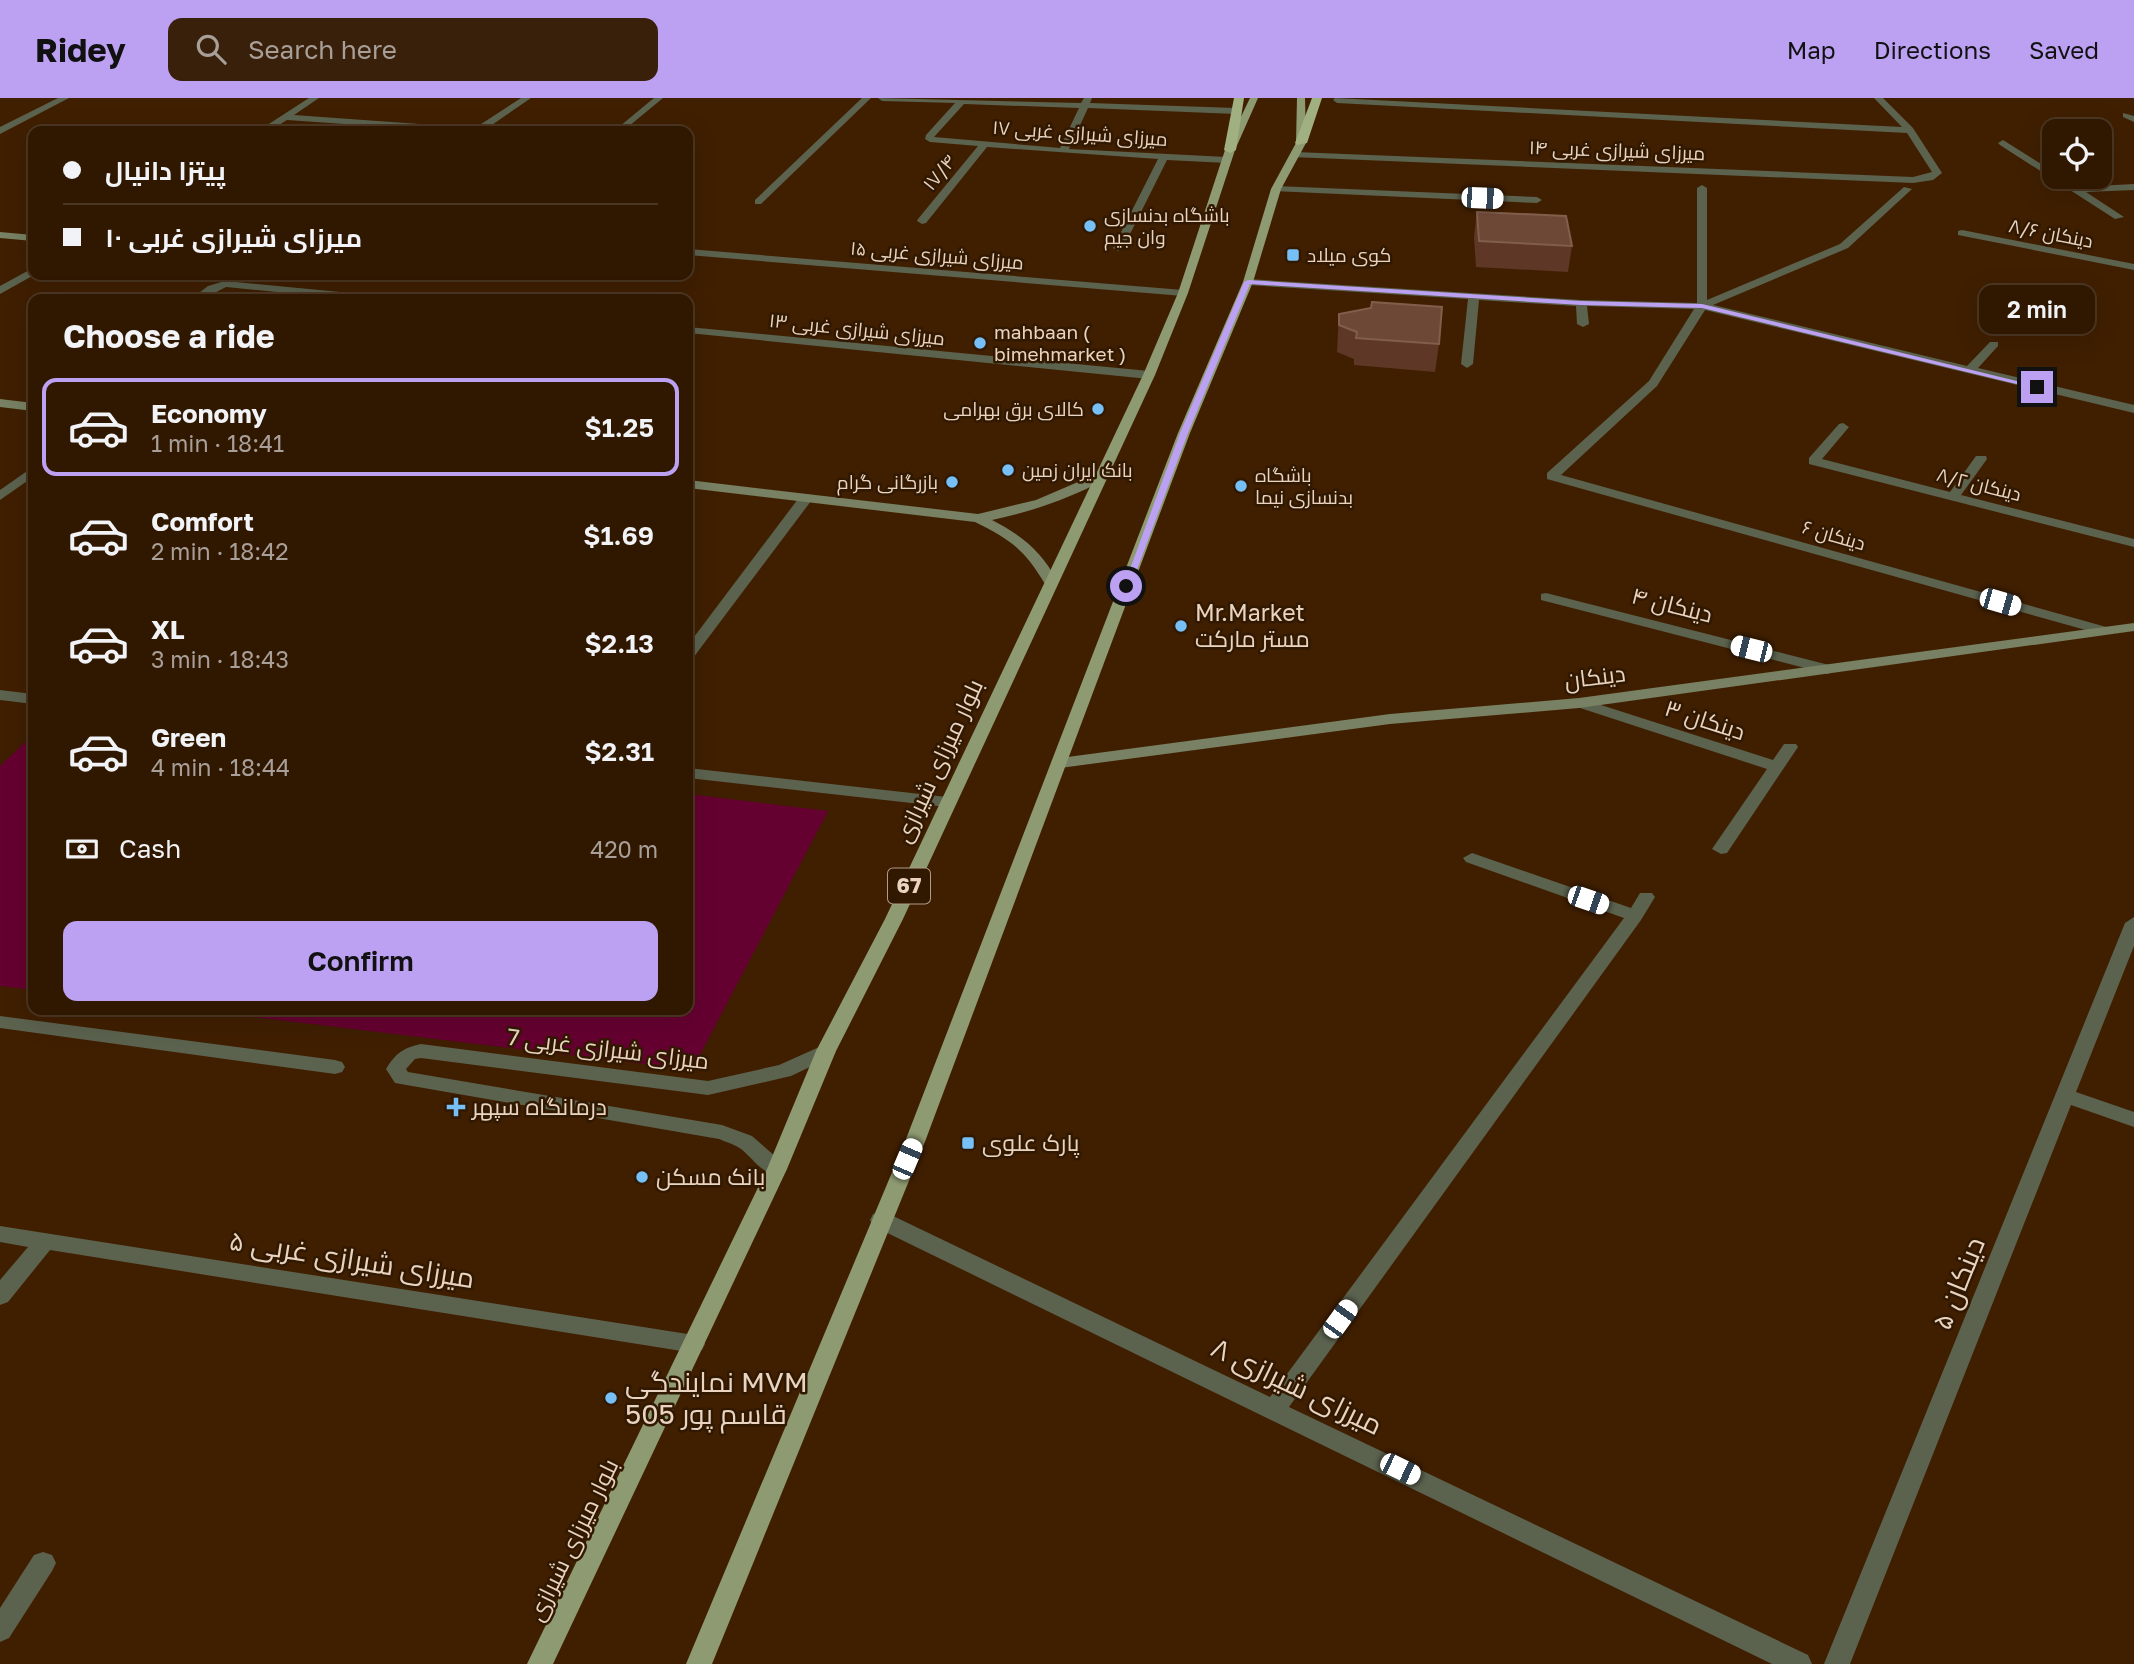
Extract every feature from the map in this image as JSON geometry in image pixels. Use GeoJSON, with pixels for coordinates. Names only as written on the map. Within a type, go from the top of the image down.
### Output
{"type":"FeatureCollection","features":[{"type":"Feature","properties":{"kind":"highway"},"geometry":{"type":"LineString","coordinates":[[1229,155],[1239,98]]}},
{"type":"Feature","properties":{"kind":"highway"},"geometry":{"type":"LineString","coordinates":[[1298,149],[1317,98]]}},
{"type":"Feature","properties":{"kind":"main road","name":"بلوار میرزای شیرازی"},"geometry":{"type":"LineString","coordinates":[[540,1664],[777,1169],[826,1051],[894,919],[1050,581],[1149,375],[1183,293],[1229,155],[1254,98]]}},
{"type":"Feature","properties":{"kind":"main road"},"geometry":{"type":"LineString","coordinates":[[699,1664],[916,1139],[1184,433],[1248,282],[1276,189],[1298,149],[1301,98]]}},
{"type":"Feature","properties":{"kind":"main road"},"geometry":{"type":"LineString","coordinates":[[0,235],[28,238]]}},
{"type":"Feature","properties":{"kind":"main road"},"geometry":{"type":"LineString","coordinates":[[0,403],[28,406]]}},
{"type":"Feature","properties":{"kind":"main road"},"geometry":{"type":"LineString","coordinates":[[693,485],[978,518],[1039,505],[1099,477]]}},
{"type":"Feature","properties":{"kind":"main road"},"geometry":{"type":"LineString","coordinates":[[978,518],[1022,542],[1037,556],[1050,581]]}},
{"type":"Feature","properties":{"kind":"main road","name":"دینکان"},"geometry":{"type":"LineString","coordinates":[[1060,763],[1391,719],[1579,703],[2134,627]]}},
{"type":"Feature","properties":{"kind":"street"},"geometry":{"type":"LineString","coordinates":[[0,131],[65,98]]}},
{"type":"Feature","properties":{"kind":"street"},"geometry":{"type":"LineString","coordinates":[[272,126],[315,98]]}},
{"type":"Feature","properties":{"kind":"street"},"geometry":{"type":"LineString","coordinates":[[485,126],[527,98]]}},
{"type":"Feature","properties":{"kind":"street"},"geometry":{"type":"LineString","coordinates":[[624,126],[659,98]]}},
{"type":"Feature","properties":{"kind":"street"},"geometry":{"type":"LineString","coordinates":[[758,202],[867,98]]}},
{"type":"Feature","properties":{"kind":"street"},"geometry":{"type":"LineString","coordinates":[[882,98],[960,103],[1086,102],[1236,111]]}},
{"type":"Feature","properties":{"kind":"street"},"geometry":{"type":"LineString","coordinates":[[1878,98],[1910,130]]}},
{"type":"Feature","properties":{"kind":"street"},"geometry":{"type":"LineString","coordinates":[[1337,100],[1910,130]]}},
{"type":"Feature","properties":{"kind":"street"},"geometry":{"type":"LineString","coordinates":[[1063,151],[1086,102]]}},
{"type":"Feature","properties":{"kind":"street","name":"۱۷ میرزای شیرازی غربی"},"geometry":{"type":"LineString","coordinates":[[960,103],[930,139],[1164,157],[1229,155]]}},
{"type":"Feature","properties":{"kind":"street"},"geometry":{"type":"LineString","coordinates":[[287,117],[410,126]]}},
{"type":"Feature","properties":{"kind":"street","name":"۱۴ میرزای شیرازی غربی"},"geometry":{"type":"LineString","coordinates":[[1298,149],[1913,180],[1930,178],[1937,173],[1910,130]]}},
{"type":"Feature","properties":{"kind":"street"},"geometry":{"type":"LineString","coordinates":[[2003,143],[2042,168]]}},
{"type":"Feature","properties":{"kind":"street","name":"۱۷/۴"},"geometry":{"type":"LineString","coordinates":[[922,221],[984,144]]}},
{"type":"Feature","properties":{"kind":"street"},"geometry":{"type":"LineString","coordinates":[[1118,248],[1164,157]]}},
{"type":"Feature","properties":{"kind":"street"},"geometry":{"type":"LineString","coordinates":[[2076,190],[2134,187]]}},
{"type":"Feature","properties":{"kind":"street"},"geometry":{"type":"LineString","coordinates":[[1702,188],[1702,306]]}},
{"type":"Feature","properties":{"kind":"street"},"geometry":{"type":"LineString","coordinates":[[1276,189],[1538,200]]}},
{"type":"Feature","properties":{"kind":"street"},"geometry":{"type":"LineString","coordinates":[[1702,306],[1844,246],[1906,190]]}},
{"type":"Feature","properties":{"kind":"street"},"geometry":{"type":"LineString","coordinates":[[2076,190],[2119,217]]}},
{"type":"Feature","properties":{"kind":"street","name":"۸/۶ دینکان"},"geometry":{"type":"LineString","coordinates":[[1962,233],[2134,267]]}},
{"type":"Feature","properties":{"kind":"street","name":"۱۵ میرزای شیرازی غربی"},"geometry":{"type":"LineString","coordinates":[[693,252],[1183,293]]}},
{"type":"Feature","properties":{"kind":"street"},"geometry":{"type":"LineString","coordinates":[[0,291],[28,274]]}},
{"type":"Feature","properties":{"kind":"street"},"geometry":{"type":"LineString","coordinates":[[1248,282],[1581,303],[1702,306],[2134,409]]}},
{"type":"Feature","properties":{"kind":"street"},"geometry":{"type":"LineString","coordinates":[[203,294],[225,284],[330,294]]}},
{"type":"Feature","properties":{"kind":"street"},"geometry":{"type":"LineString","coordinates":[[1467,364],[1474,296]]}},
{"type":"Feature","properties":{"kind":"street"},"geometry":{"type":"LineString","coordinates":[[1581,303],[1583,324]]}},
{"type":"Feature","properties":{"kind":"street","name":"دینکان ۶"},"geometry":{"type":"LineString","coordinates":[[1702,306],[1653,383],[1552,476],[2105,631]]}},
{"type":"Feature","properties":{"kind":"street","name":"۱۳ میرزای شیرازی غربی"},"geometry":{"type":"LineString","coordinates":[[693,330],[1149,375]]}},
{"type":"Feature","properties":{"kind":"street"},"geometry":{"type":"LineString","coordinates":[[1969,371],[1993,344]]}},
{"type":"Feature","properties":{"kind":"street","name":"دینکان ۸/۲"},"geometry":{"type":"LineString","coordinates":[[1843,427],[1814,461],[2134,543]]}},
{"type":"Feature","properties":{"kind":"street"},"geometry":{"type":"LineString","coordinates":[[1953,497],[1981,458]]}},
{"type":"Feature","properties":{"kind":"street"},"geometry":{"type":"LineString","coordinates":[[0,496],[28,475]]}},
{"type":"Feature","properties":{"kind":"street"},"geometry":{"type":"LineString","coordinates":[[693,648],[806,498]]}},
{"type":"Feature","properties":{"kind":"street","name":"دینکان ۴"},"geometry":{"type":"LineString","coordinates":[[1546,597],[1828,669]]}},
{"type":"Feature","properties":{"kind":"street"},"geometry":{"type":"LineString","coordinates":[[8,696],[28,685]]}},
{"type":"Feature","properties":{"kind":"street"},"geometry":{"type":"LineString","coordinates":[[8,696],[28,698]]}},
{"type":"Feature","properties":{"kind":"street","name":"۳ دینکان"},"geometry":{"type":"LineString","coordinates":[[1579,703],[1777,767]]}},
{"type":"Feature","properties":{"kind":"street"},"geometry":{"type":"LineString","coordinates":[[1721,849],[1790,747]]}},
{"type":"Feature","properties":{"kind":"street"},"geometry":{"type":"LineString","coordinates":[[693,774],[947,802]]}},
{"type":"Feature","properties":{"kind":"street"},"geometry":{"type":"LineString","coordinates":[[1472,858],[1635,916]]}},
{"type":"Feature","properties":{"kind":"street"},"geometry":{"type":"LineString","coordinates":[[1275,1408],[1635,916],[1646,897]]}},
{"type":"Feature","properties":{"kind":"street","name":"۵ دینکان"},"geometry":{"type":"LineString","coordinates":[[1838,1664],[2134,923]]}},
{"type":"Feature","properties":{"kind":"street"},"geometry":{"type":"LineString","coordinates":[[0,1022],[335,1067]]}},
{"type":"Feature","properties":{"kind":"street","name":"میرزای شیرازی غربی 7"},"geometry":{"type":"LineString","coordinates":[[777,1169],[745,1141],[722,1132],[402,1078],[396,1069],[408,1054],[421,1051],[708,1088],[784,1071],[826,1051]]}},
{"type":"Feature","properties":{"kind":"street"},"geometry":{"type":"LineString","coordinates":[[2064,1096],[2134,1120]]}},
{"type":"Feature","properties":{"kind":"street","name":"۸ میرزای شیرازی"},"geometry":{"type":"LineString","coordinates":[[881,1220],[1275,1408],[1799,1664]]}},
{"type":"Feature","properties":{"kind":"street","name":"۵ میرزای شیرازی غربی"},"geometry":{"type":"LineString","coordinates":[[0,1234],[694,1344]]}},
{"type":"Feature","properties":{"kind":"street"},"geometry":{"type":"LineString","coordinates":[[0,1297],[45,1241]]}},
{"type":"Feature","properties":{"kind":"street"},"geometry":{"type":"LineString","coordinates":[[0,1630],[43,1563]]}},
{"type":"Feature","properties":{"kind":"shaded area"},"geometry":{"type":"Polygon","coordinates":[[[28,740],[28,989],[0,986],[0,766],[28,740]]]}},
{"type":"Feature","properties":{"kind":"shaded area"},"geometry":{"type":"Polygon","coordinates":[[[693,795],[828,811],[692,1070],[236,1015],[693,1015],[693,795]]]}},
{"type":"Feature","properties":{"kind":"building"},"geometry":{"type":"Polygon","coordinates":[[[1477,212],[1566,216],[1572,246],[1479,241],[1477,212]]]}},
{"type":"Feature","properties":{"kind":"building"},"geometry":{"type":"Polygon","coordinates":[[[1372,302],[1442,307],[1439,344],[1356,338],[1357,332],[1339,325],[1339,314],[1371,308],[1372,302]]]}},
{"type":"Feature","properties":{"kind":"place","name":"باشگاه بدنسازی وان جیم"},"geometry":{"type":"Point","coordinates":[1090,226]}},
{"type":"Feature","properties":{"kind":"place","name":"کوی میلاد"},"geometry":{"type":"Point","coordinates":[1293,255]}},
{"type":"Feature","properties":{"kind":"place","name":"mahbaan ( bimehmarket )"},"geometry":{"type":"Point","coordinates":[980,343]}},
{"type":"Feature","properties":{"kind":"place","name":"کالای برق بهرامی"},"geometry":{"type":"Point","coordinates":[1098,409]}},
{"type":"Feature","properties":{"kind":"place","name":"بانک ایران زمین"},"geometry":{"type":"Point","coordinates":[1008,470]}},
{"type":"Feature","properties":{"kind":"place","name":"بازرگانی گرام"},"geometry":{"type":"Point","coordinates":[952,482]}},
{"type":"Feature","properties":{"kind":"place","name":"باشگاه بدنسازی نیما"},"geometry":{"type":"Point","coordinates":[1241,486]}},
{"type":"Feature","properties":{"kind":"place","name":"Mr.Market مستر مارکت"},"geometry":{"type":"Point","coordinates":[1181,626]}},
{"type":"Feature","properties":{"kind":"place","name":"درمانگاه سپهر"},"geometry":{"type":"Point","coordinates":[456,1107]}},
{"type":"Feature","properties":{"kind":"place","name":"پارک علوی"},"geometry":{"type":"Point","coordinates":[968,1143]}},
{"type":"Feature","properties":{"kind":"place","name":"بانک مسکن"},"geometry":{"type":"Point","coordinates":[642,1177]}},
{"type":"Feature","properties":{"kind":"place","name":"نمایندگی MVM 505 قاسم پور"},"geometry":{"type":"Point","coordinates":[611,1398]}},
{"type":"Feature","properties":{"kind":"route"},"geometry":{"type":"LineString","coordinates":[[1126,586],[1184,433],[1248,282],[1581,303],[1702,306],[2037,387]]}}]}
